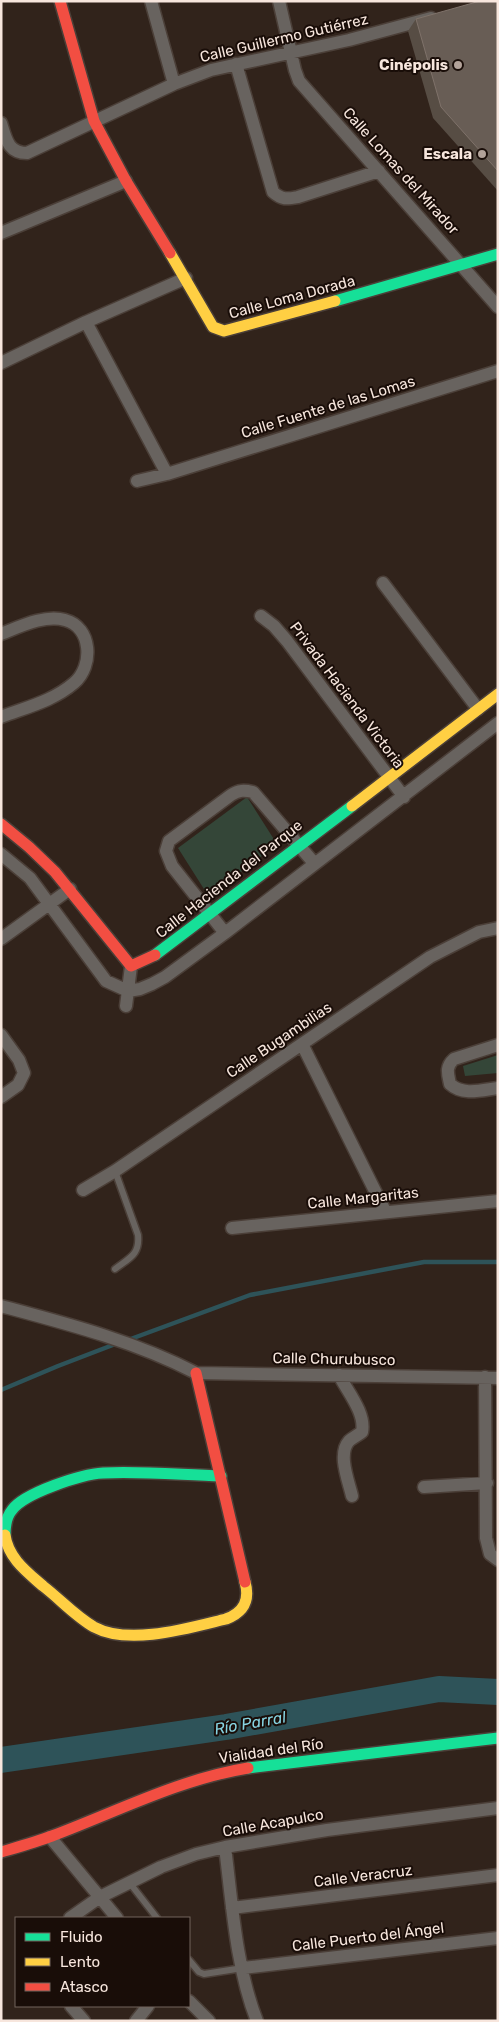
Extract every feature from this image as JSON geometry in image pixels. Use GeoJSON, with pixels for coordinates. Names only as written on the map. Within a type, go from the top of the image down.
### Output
{"type":"FeatureCollection","features":[{"type":"Feature","properties":{"kind":"street","name":"Calle Loma Dorada"},"geometry":{"type":"LineString","coordinates":[[60,1],[94,122],[126,181],[186,278],[210,323],[218,330],[233,330],[498,254]]}},
{"type":"Feature","properties":{"kind":"street"},"geometry":{"type":"LineString","coordinates":[[151,1],[174,84]]}},
{"type":"Feature","properties":{"kind":"street","name":"Calle Lomas del Mirador"},"geometry":{"type":"LineString","coordinates":[[279,1],[295,70],[306,89],[498,306]]}},
{"type":"Feature","properties":{"kind":"street","name":"Calle Guillermo Gutiérrez"},"geometry":{"type":"LineString","coordinates":[[1,123],[8,145],[12,150],[26,153],[174,84],[211,70],[349,40],[443,15]]}},
{"type":"Feature","properties":{"kind":"street"},"geometry":{"type":"LineString","coordinates":[[236,64],[273,192],[279,198],[298,197],[379,171]]}},
{"type":"Feature","properties":{"kind":"street"},"geometry":{"type":"LineString","coordinates":[[1,233],[126,181]]}},
{"type":"Feature","properties":{"kind":"street"},"geometry":{"type":"LineString","coordinates":[[1,363],[86,322],[186,278]]}},
{"type":"Feature","properties":{"kind":"street"},"geometry":{"type":"LineString","coordinates":[[86,322],[167,474]]}},
{"type":"Feature","properties":{"kind":"street","name":"Calle Fuente de las Lomas"},"geometry":{"type":"LineString","coordinates":[[137,481],[167,474],[498,371]]}},
{"type":"Feature","properties":{"kind":"street"},"geometry":{"type":"LineString","coordinates":[[383,583],[478,709]]}},
{"type":"Feature","properties":{"kind":"street","name":"Privada Hacienda Victoria"},"geometry":{"type":"LineString","coordinates":[[261,616],[274,626],[287,641],[404,797]]}},
{"type":"Feature","properties":{"kind":"street"},"geometry":{"type":"LineString","coordinates":[[1,634],[54,618],[65,620],[77,626],[86,640],[88,651],[84,671],[76,682],[48,700],[1,717]]}},
{"type":"Feature","properties":{"kind":"street","name":"Calle Hacienda del Parque"},"geometry":{"type":"LineString","coordinates":[[131,966],[156,955],[498,694]]}},
{"type":"Feature","properties":{"kind":"street"},"geometry":{"type":"LineString","coordinates":[[1,854],[30,878],[106,981],[128,991],[140,989],[158,981],[225,933],[498,723]]}},
{"type":"Feature","properties":{"kind":"street"},"geometry":{"type":"LineString","coordinates":[[225,933],[172,866],[166,851],[169,841],[231,795],[238,791],[246,790],[253,792],[314,863]]}},
{"type":"Feature","properties":{"kind":"street"},"geometry":{"type":"LineString","coordinates":[[1,824],[46,862],[70,889],[113,947],[131,966],[126,1006]]}},
{"type":"Feature","properties":{"kind":"street"},"geometry":{"type":"LineString","coordinates":[[1,939],[70,889]]}},
{"type":"Feature","properties":{"kind":"street","name":"Calle Bugambilias"},"geometry":{"type":"LineString","coordinates":[[83,1190],[115,1171],[430,957],[479,932],[498,928]]}},
{"type":"Feature","properties":{"kind":"street"},"geometry":{"type":"LineString","coordinates":[[1,1035],[19,1060],[24,1073],[18,1085],[1,1098]]}},
{"type":"Feature","properties":{"kind":"street"},"geometry":{"type":"LineString","coordinates":[[302,1044],[386,1212]]}},
{"type":"Feature","properties":{"kind":"street"},"geometry":{"type":"LineString","coordinates":[[498,1045],[454,1059],[450,1063],[448,1071],[450,1084],[461,1090],[470,1092],[498,1088]]}},
{"type":"Feature","properties":{"kind":"street","name":"Calle Margaritas"},"geometry":{"type":"LineString","coordinates":[[232,1228],[498,1201]]}},
{"type":"Feature","properties":{"kind":"street","name":"Calle Churubusco"},"geometry":{"type":"LineString","coordinates":[[1,1306],[92,1330],[173,1361],[196,1373],[498,1378]]}},
{"type":"Feature","properties":{"kind":"street"},"geometry":{"type":"LineString","coordinates":[[196,1373],[221,1476],[248,1593],[247,1603],[242,1611],[218,1621],[125,1636],[102,1630],[85,1621],[20,1564],[10,1552],[5,1538],[4,1525],[9,1514],[17,1504],[52,1486],[85,1475],[102,1473],[221,1476]]}},
{"type":"Feature","properties":{"kind":"street"},"geometry":{"type":"LineString","coordinates":[[339,1375],[360,1414],[363,1428],[362,1432],[349,1441],[345,1448],[345,1465],[352,1496]]}},
{"type":"Feature","properties":{"kind":"street"},"geometry":{"type":"LineString","coordinates":[[484,1377],[487,1546],[490,1554],[498,1560]]}},
{"type":"Feature","properties":{"kind":"street"},"geometry":{"type":"LineString","coordinates":[[424,1487],[487,1483]]}},
{"type":"Feature","properties":{"kind":"street","name":"Vialidad del Río"},"geometry":{"type":"LineString","coordinates":[[1,1852],[50,1837],[140,1801],[218,1773],[272,1764],[498,1738]]}},
{"type":"Feature","properties":{"kind":"street","name":"Calle Acapulco"},"geometry":{"type":"LineString","coordinates":[[71,1917],[100,1897],[129,1882],[161,1867],[196,1854],[225,1847],[327,1830],[498,1808]]}},
{"type":"Feature","properties":{"kind":"street"},"geometry":{"type":"LineString","coordinates":[[50,1837],[115,1917]]}},
{"type":"Feature","properties":{"kind":"street"},"geometry":{"type":"LineString","coordinates":[[225,1847],[232,1908],[243,1968],[257,2021]]}},
{"type":"Feature","properties":{"kind":"street","name":"Calle Veracruz"},"geometry":{"type":"LineString","coordinates":[[232,1908],[498,1875]]}},
{"type":"Feature","properties":{"kind":"street","name":"Calle Puerto del Ángel"},"geometry":{"type":"LineString","coordinates":[[243,1968],[498,1938]]}},
{"type":"Feature","properties":{"kind":"street"},"geometry":{"type":"LineString","coordinates":[[190,2002],[209,2021]]}},
{"type":"Feature","properties":{"kind":"street"},"geometry":{"type":"LineString","coordinates":[[72,2007],[84,2021]]}},
{"type":"Feature","properties":{"kind":"street"},"geometry":{"type":"LineString","coordinates":[[136,2021],[147,2007]]}},
{"type":"Feature","properties":{"kind":"lane"},"geometry":{"type":"LineString","coordinates":[[115,1171],[138,1235],[139,1244],[134,1254],[115,1269]]}},
{"type":"Feature","properties":{"kind":"lane"},"geometry":{"type":"LineString","coordinates":[[129,1882],[156,1917]]}},
{"type":"Feature","properties":{"kind":"lane"},"geometry":{"type":"LineString","coordinates":[[190,1961],[199,1972],[204,1974],[243,1968]]}},
{"type":"Feature","properties":{"kind":"green space"},"geometry":{"type":"Polygon","coordinates":[[[247,797],[277,844],[209,897],[178,848],[247,797]]]}},
{"type":"Feature","properties":{"kind":"green space"},"geometry":{"type":"Polygon","coordinates":[[[498,1055],[498,1073],[465,1076],[463,1066],[498,1055]]]}},
{"type":"Feature","properties":{"kind":"building","name":"Cinépolis"},"geometry":{"type":"Polygon","coordinates":[[[480,1],[498,1],[498,171],[441,107],[416,19],[480,1]]]}},
{"type":"Feature","properties":{"kind":"waterway"},"geometry":{"type":"LineString","coordinates":[[128,1340],[250,1295],[424,1262],[498,1262]]}},
{"type":"Feature","properties":{"kind":"waterway"},"geometry":{"type":"LineString","coordinates":[[1,1390],[118,1343]]}},
{"type":"Feature","properties":{"kind":"waterway","name":"Río Parral"},"geometry":{"type":"LineString","coordinates":[[1,1760],[226,1727],[439,1689],[498,1692]]}},
{"type":"Feature","properties":{"kind":"traffic: fast"},"geometry":{"type":"LineString","coordinates":[[335,301],[498,254]]}},
{"type":"Feature","properties":{"kind":"traffic: fast"},"geometry":{"type":"LineString","coordinates":[[155,955],[352,806]]}},
{"type":"Feature","properties":{"kind":"traffic: fast"},"geometry":{"type":"LineString","coordinates":[[5,1535],[8,1516],[18,1504],[41,1491],[82,1477],[103,1473],[221,1476]]}},
{"type":"Feature","properties":{"kind":"traffic: fast"},"geometry":{"type":"LineString","coordinates":[[248,1768],[498,1738]]}},
{"type":"Feature","properties":{"kind":"traffic: slow"},"geometry":{"type":"LineString","coordinates":[[170,253],[213,327],[224,331],[335,301]]}},
{"type":"Feature","properties":{"kind":"traffic: slow"},"geometry":{"type":"LineString","coordinates":[[352,806],[498,694]]}},
{"type":"Feature","properties":{"kind":"traffic: slow"},"geometry":{"type":"LineString","coordinates":[[5,1535],[10,1551],[25,1570],[80,1618],[94,1627],[108,1632],[124,1635],[159,1634],[226,1619],[237,1613],[244,1605],[247,1594],[245,1582]]}},
{"type":"Feature","properties":{"kind":"traffic: jam"},"geometry":{"type":"LineString","coordinates":[[60,1],[94,121],[126,181],[170,253]]}},
{"type":"Feature","properties":{"kind":"traffic: jam"},"geometry":{"type":"LineString","coordinates":[[1,824],[55,872],[131,966],[155,955]]}},
{"type":"Feature","properties":{"kind":"traffic: jam"},"geometry":{"type":"LineString","coordinates":[[196,1373],[245,1582]]}},
{"type":"Feature","properties":{"kind":"traffic: jam"},"geometry":{"type":"LineString","coordinates":[[1,1852],[52,1836],[173,1788],[223,1773],[248,1768]]}},
{"type":"Feature","properties":{"kind":"place","name":"Cinépolis"},"geometry":{"type":"Point","coordinates":[458,65]}},
{"type":"Feature","properties":{"kind":"place","name":"Escala"},"geometry":{"type":"Point","coordinates":[482,154]}}]}
